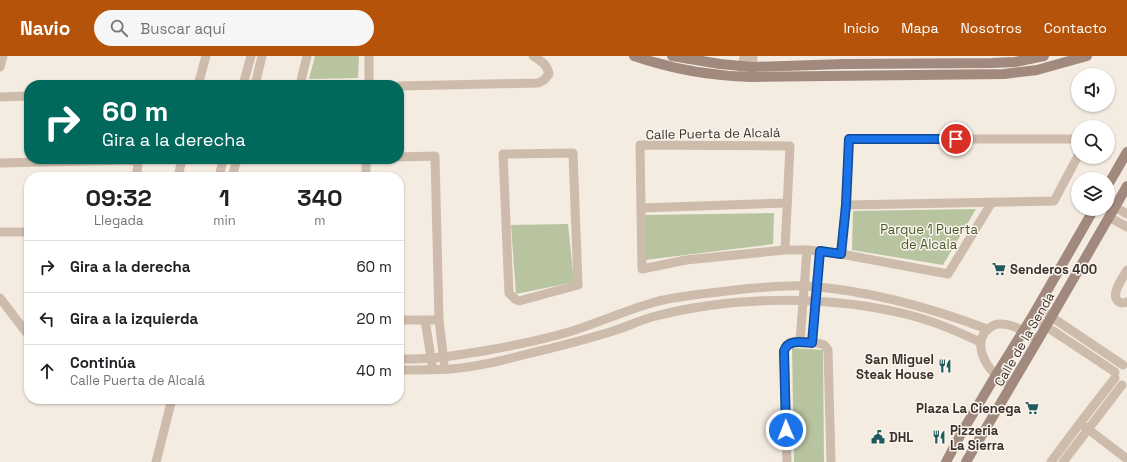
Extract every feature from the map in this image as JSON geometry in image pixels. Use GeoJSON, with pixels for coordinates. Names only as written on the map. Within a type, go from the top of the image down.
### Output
{"type":"FeatureCollection","features":[{"type":"Feature","properties":{"kind":"main road"},"geometry":{"type":"LineString","coordinates":[[634,56],[689,71],[718,75],[844,64],[1015,62],[1044,56]]}},
{"type":"Feature","properties":{"kind":"main road"},"geometry":{"type":"LineString","coordinates":[[672,56],[720,64],[746,72],[855,77],[1004,74],[1037,70],[1087,56]]}},
{"type":"Feature","properties":{"kind":"main road"},"geometry":{"type":"LineString","coordinates":[[957,63],[957,74]]}},
{"type":"Feature","properties":{"kind":"main road"},"geometry":{"type":"LineString","coordinates":[[718,75],[720,64]]}},
{"type":"Feature","properties":{"kind":"main road"},"geometry":{"type":"LineString","coordinates":[[1115,173],[1127,152]]}},
{"type":"Feature","properties":{"kind":"main road","name":"Calle de la Senda"},"geometry":{"type":"LineString","coordinates":[[966,462],[1127,186]]}},
{"type":"Feature","properties":{"kind":"main road","name":"Calle de la Senda"},"geometry":{"type":"LineString","coordinates":[[946,462],[996,375],[1038,308],[1090,216]]}},
{"type":"Feature","properties":{"kind":"street"},"geometry":{"type":"LineString","coordinates":[[0,67],[3,56]]}},
{"type":"Feature","properties":{"kind":"street"},"geometry":{"type":"LineString","coordinates":[[199,80],[206,56]]}},
{"type":"Feature","properties":{"kind":"street"},"geometry":{"type":"LineString","coordinates":[[244,80],[251,56]]}},
{"type":"Feature","properties":{"kind":"street"},"geometry":{"type":"LineString","coordinates":[[255,80],[262,56]]}},
{"type":"Feature","properties":{"kind":"street"},"geometry":{"type":"LineString","coordinates":[[301,80],[307,56]]}},
{"type":"Feature","properties":{"kind":"street"},"geometry":{"type":"LineString","coordinates":[[369,56],[369,80]]}},
{"type":"Feature","properties":{"kind":"street"},"geometry":{"type":"LineString","coordinates":[[404,86],[538,83],[544,80],[549,74],[542,61],[533,56]]}},
{"type":"Feature","properties":{"kind":"street"},"geometry":{"type":"LineString","coordinates":[[744,56],[746,72]]}},
{"type":"Feature","properties":{"kind":"street"},"geometry":{"type":"LineString","coordinates":[[746,72],[753,56]]}},
{"type":"Feature","properties":{"kind":"street"},"geometry":{"type":"LineString","coordinates":[[0,97],[24,96]]}},
{"type":"Feature","properties":{"kind":"street"},"geometry":{"type":"LineString","coordinates":[[841,254],[846,205],[849,139],[1071,139]]}},
{"type":"Feature","properties":{"kind":"street","name":"Calle Puerta de Alcalá"},"geometry":{"type":"LineString","coordinates":[[785,250],[790,146],[640,145],[642,269],[686,260],[785,250],[807,250],[841,254],[948,274],[992,202]]}},
{"type":"Feature","properties":{"kind":"street"},"geometry":{"type":"LineString","coordinates":[[572,153],[578,285],[519,301],[509,293],[503,154],[572,153]]}},
{"type":"Feature","properties":{"kind":"street"},"geometry":{"type":"LineString","coordinates":[[404,157],[436,156],[439,320],[444,369]]}},
{"type":"Feature","properties":{"kind":"street"},"geometry":{"type":"LineString","coordinates":[[0,162],[24,162]]}},
{"type":"Feature","properties":{"kind":"street"},"geometry":{"type":"LineString","coordinates":[[846,205],[1054,201],[1074,164]]}},
{"type":"Feature","properties":{"kind":"street"},"geometry":{"type":"LineString","coordinates":[[641,208],[787,203]]}},
{"type":"Feature","properties":{"kind":"street"},"geometry":{"type":"LineString","coordinates":[[1116,207],[1127,214]]}},
{"type":"Feature","properties":{"kind":"street"},"geometry":{"type":"LineString","coordinates":[[1109,217],[1127,227]]}},
{"type":"Feature","properties":{"kind":"street"},"geometry":{"type":"LineString","coordinates":[[0,232],[24,232]]}},
{"type":"Feature","properties":{"kind":"street"},"geometry":{"type":"LineString","coordinates":[[800,342],[807,250]]}},
{"type":"Feature","properties":{"kind":"street"},"geometry":{"type":"LineString","coordinates":[[812,343],[820,251]]}},
{"type":"Feature","properties":{"kind":"street"},"geometry":{"type":"LineString","coordinates":[[1123,302],[1116,300],[1115,295],[1116,290],[1127,270]]}},
{"type":"Feature","properties":{"kind":"street"},"geometry":{"type":"LineString","coordinates":[[404,359],[443,357],[528,342],[571,331],[656,302],[728,291],[804,286],[857,292],[898,300],[950,315],[987,329]]}},
{"type":"Feature","properties":{"kind":"street"},"geometry":{"type":"LineString","coordinates":[[0,298],[24,329]]}},
{"type":"Feature","properties":{"kind":"street"},"geometry":{"type":"LineString","coordinates":[[404,370],[457,368],[497,361],[610,332],[651,317],[705,305],[770,301],[849,304],[882,309],[914,316],[946,327],[980,342]]}},
{"type":"Feature","properties":{"kind":"street"},"geometry":{"type":"LineString","coordinates":[[1038,308],[1125,365]]}},
{"type":"Feature","properties":{"kind":"street"},"geometry":{"type":"LineString","coordinates":[[946,327],[950,315]]}},
{"type":"Feature","properties":{"kind":"street"},"geometry":{"type":"LineString","coordinates":[[1032,317],[1120,380]]}},
{"type":"Feature","properties":{"kind":"street"},"geometry":{"type":"LineString","coordinates":[[404,320],[439,320]]}},
{"type":"Feature","properties":{"kind":"street"},"geometry":{"type":"LineString","coordinates":[[424,320],[433,370]]}},
{"type":"Feature","properties":{"kind":"street"},"geometry":{"type":"LineString","coordinates":[[1011,386],[996,375],[988,366],[982,352],[980,342],[983,334],[987,329],[994,325],[1010,325],[1024,331],[1038,340]]}},
{"type":"Feature","properties":{"kind":"street"},"geometry":{"type":"LineString","coordinates":[[786,462],[784,351],[785,347],[790,343],[800,342],[823,345],[828,350],[831,462]]}},
{"type":"Feature","properties":{"kind":"street"},"geometry":{"type":"LineString","coordinates":[[1120,380],[1116,369],[1125,365]]}},
{"type":"Feature","properties":{"kind":"street"},"geometry":{"type":"LineString","coordinates":[[1052,462],[1080,423],[1120,380]]}},
{"type":"Feature","properties":{"kind":"street"},"geometry":{"type":"LineString","coordinates":[[1063,462],[1088,429],[1120,380]]}},
{"type":"Feature","properties":{"kind":"street"},"geometry":{"type":"LineString","coordinates":[[156,462],[171,404]]}},
{"type":"Feature","properties":{"kind":"street"},"geometry":{"type":"LineString","coordinates":[[1080,423],[1127,459]]}},
{"type":"Feature","properties":{"kind":"green space"},"geometry":{"type":"Polygon","coordinates":[[[315,56],[359,56],[358,78],[309,79],[315,56]]]}},
{"type":"Feature","properties":{"kind":"green space","name":"Parque 1 Puerta de Alcala"},"geometry":{"type":"Polygon","coordinates":[[[976,209],[943,265],[852,250],[853,211],[976,209]]]}},
{"type":"Feature","properties":{"kind":"green space"},"geometry":{"type":"Polygon","coordinates":[[[774,213],[773,244],[645,260],[645,215],[774,213]]]}},
{"type":"Feature","properties":{"kind":"green space"},"geometry":{"type":"Polygon","coordinates":[[[568,224],[574,282],[516,294],[511,225],[568,224]]]}},
{"type":"Feature","properties":{"kind":"green space"},"geometry":{"type":"Polygon","coordinates":[[[792,348],[823,350],[824,462],[794,462],[792,348]]]}},
{"type":"Feature","properties":{"kind":"place","name":"Senderos 400"},"geometry":{"type":"Point","coordinates":[999,269]}},
{"type":"Feature","properties":{"kind":"place","name":"San Miguel Steak House"},"geometry":{"type":"Point","coordinates":[945,366]}},
{"type":"Feature","properties":{"kind":"place","name":"Plaza La Cienega"},"geometry":{"type":"Point","coordinates":[1032,408]}},
{"type":"Feature","properties":{"kind":"place","name":"DHL"},"geometry":{"type":"Point","coordinates":[878,437]}},
{"type":"Feature","properties":{"kind":"place","name":"Pizzeria La Sierra"},"geometry":{"type":"Point","coordinates":[939,437]}},
{"type":"Feature","properties":{"kind":"route"},"geometry":{"type":"LineString","coordinates":[[786,430],[784,351],[787,344],[790,343],[812,343],[820,251],[841,254],[846,205],[849,139],[956,139]]}}]}
